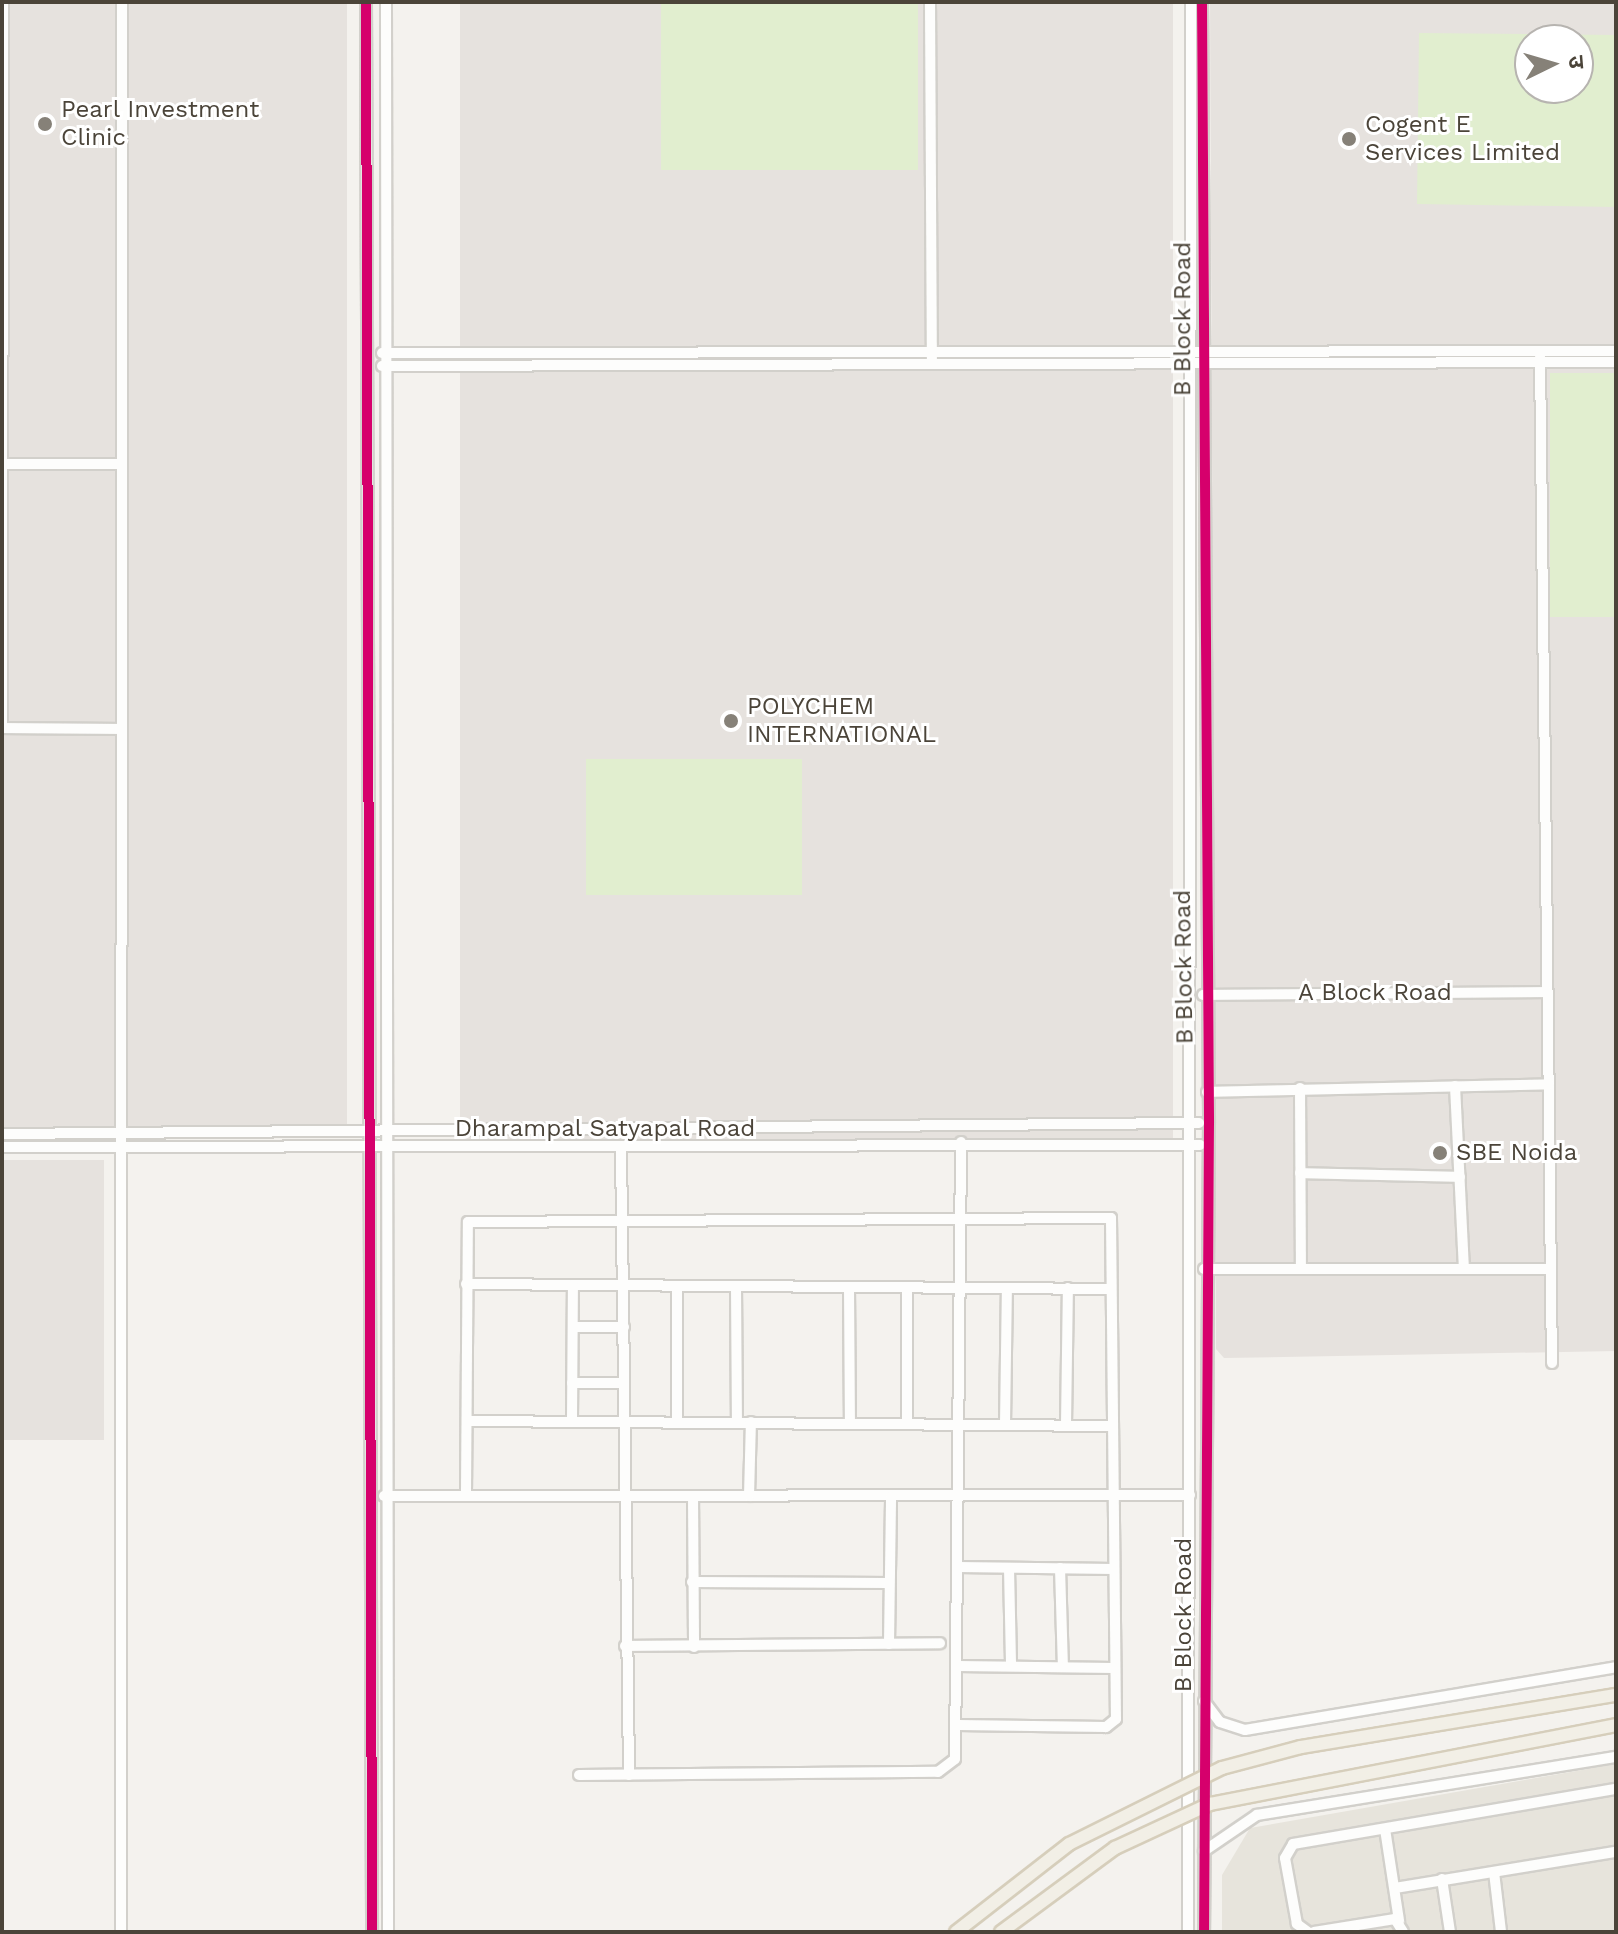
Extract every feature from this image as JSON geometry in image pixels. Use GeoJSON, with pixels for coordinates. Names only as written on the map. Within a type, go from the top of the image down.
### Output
{"type":"FeatureCollection","features":[{"type":"Feature","properties":{"kind":"main road"},"geometry":{"type":"LineString","coordinates":[[956,1932],[1069,1844],[1222,1768],[1301,1747],[1616,1695]]}},
{"type":"Feature","properties":{"kind":"main road"},"geometry":{"type":"LineString","coordinates":[[1001,1932],[1115,1848],[1210,1804],[1616,1725]]}},
{"type":"Feature","properties":{"kind":"street"},"geometry":{"type":"LineString","coordinates":[[3,2],[2,727],[121,729]]}},
{"type":"Feature","properties":{"kind":"street"},"geometry":{"type":"LineString","coordinates":[[121,1932],[119,464],[122,2]]}},
{"type":"Feature","properties":{"kind":"street"},"geometry":{"type":"LineString","coordinates":[[366,2],[371,367],[365,788],[372,1129],[372,1932]]}},
{"type":"Feature","properties":{"kind":"street"},"geometry":{"type":"LineString","coordinates":[[386,2],[388,1932]]}},
{"type":"Feature","properties":{"kind":"street"},"geometry":{"type":"LineString","coordinates":[[930,2],[932,360]]}},
{"type":"Feature","properties":{"kind":"street","name":"B Block Road"},"geometry":{"type":"LineString","coordinates":[[1191,2],[1203,995],[1209,1123],[1204,1269],[1204,1932]]}},
{"type":"Feature","properties":{"kind":"street","name":"B Block Road"},"geometry":{"type":"LineString","coordinates":[[1188,1932],[1194,1123],[1188,1017],[1202,2]]}},
{"type":"Feature","properties":{"kind":"street"},"geometry":{"type":"LineString","coordinates":[[1540,357],[1616,351]]}},
{"type":"Feature","properties":{"kind":"street"},"geometry":{"type":"LineString","coordinates":[[370,354],[932,360]]}},
{"type":"Feature","properties":{"kind":"street"},"geometry":{"type":"LineString","coordinates":[[371,367],[1197,358],[1540,357],[1616,362]]}},
{"type":"Feature","properties":{"kind":"street"},"geometry":{"type":"LineString","coordinates":[[1540,357],[1552,1363]]}},
{"type":"Feature","properties":{"kind":"street"},"geometry":{"type":"LineString","coordinates":[[4,464],[119,464]]}},
{"type":"Feature","properties":{"kind":"street","name":"A Block Road"},"geometry":{"type":"LineString","coordinates":[[1203,995],[1547,992]]}},
{"type":"Feature","properties":{"kind":"street"},"geometry":{"type":"LineString","coordinates":[[1207,1092],[1549,1084]]}},
{"type":"Feature","properties":{"kind":"street"},"geometry":{"type":"LineString","coordinates":[[1455,1086],[1464,1268]]}},
{"type":"Feature","properties":{"kind":"street"},"geometry":{"type":"LineString","coordinates":[[1300,1088],[1301,1268]]}},
{"type":"Feature","properties":{"kind":"street","name":"Dharampal Satyapal Road"},"geometry":{"type":"LineString","coordinates":[[2,1147],[372,1129],[1209,1123]]}},
{"type":"Feature","properties":{"kind":"street","name":"Dharampal Satyapal Road"},"geometry":{"type":"LineString","coordinates":[[2,1134],[371,1148],[961,1142],[1207,1146]]}},
{"type":"Feature","properties":{"kind":"street"},"geometry":{"type":"LineString","coordinates":[[579,1775],[938,1772],[955,1759],[958,1725],[961,1142]]}},
{"type":"Feature","properties":{"kind":"street"},"geometry":{"type":"LineString","coordinates":[[621,1146],[625,1221],[621,1496],[629,1775]]}},
{"type":"Feature","properties":{"kind":"street"},"geometry":{"type":"LineString","coordinates":[[1300,1173],[1460,1177]]}},
{"type":"Feature","properties":{"kind":"street"},"geometry":{"type":"LineString","coordinates":[[466,1493],[468,1222],[1111,1218],[1116,1719],[1110,1727],[958,1725]]}},
{"type":"Feature","properties":{"kind":"street"},"geometry":{"type":"LineString","coordinates":[[1204,1269],[1550,1269]]}},
{"type":"Feature","properties":{"kind":"street"},"geometry":{"type":"LineString","coordinates":[[466,1284],[1111,1289]]}},
{"type":"Feature","properties":{"kind":"street"},"geometry":{"type":"LineString","coordinates":[[572,1420],[573,1285]]}},
{"type":"Feature","properties":{"kind":"street"},"geometry":{"type":"LineString","coordinates":[[677,1286],[677,1421]]}},
{"type":"Feature","properties":{"kind":"street"},"geometry":{"type":"LineString","coordinates":[[736,1286],[737,1422]]}},
{"type":"Feature","properties":{"kind":"street"},"geometry":{"type":"LineString","coordinates":[[849,1287],[850,1423]]}},
{"type":"Feature","properties":{"kind":"street"},"geometry":{"type":"LineString","coordinates":[[907,1287],[907,1424]]}},
{"type":"Feature","properties":{"kind":"street"},"geometry":{"type":"LineString","coordinates":[[1005,1425],[1007,1288]]}},
{"type":"Feature","properties":{"kind":"street"},"geometry":{"type":"LineString","coordinates":[[1066,1425],[1068,1288]]}},
{"type":"Feature","properties":{"kind":"street"},"geometry":{"type":"LineString","coordinates":[[573,1327],[624,1327]]}},
{"type":"Feature","properties":{"kind":"street"},"geometry":{"type":"LineString","coordinates":[[572,1383],[624,1383]]}},
{"type":"Feature","properties":{"kind":"street"},"geometry":{"type":"LineString","coordinates":[[467,1421],[1112,1426]]}},
{"type":"Feature","properties":{"kind":"street"},"geometry":{"type":"LineString","coordinates":[[749,1496],[751,1422]]}},
{"type":"Feature","properties":{"kind":"street"},"geometry":{"type":"LineString","coordinates":[[374,1496],[466,1493],[959,1498],[1190,1495]]}},
{"type":"Feature","properties":{"kind":"street"},"geometry":{"type":"LineString","coordinates":[[693,1496],[694,1647]]}},
{"type":"Feature","properties":{"kind":"street"},"geometry":{"type":"LineString","coordinates":[[889,1644],[891,1497]]}},
{"type":"Feature","properties":{"kind":"street"},"geometry":{"type":"LineString","coordinates":[[958,1567],[1114,1569]]}},
{"type":"Feature","properties":{"kind":"street"},"geometry":{"type":"LineString","coordinates":[[1009,1568],[1011,1665]]}},
{"type":"Feature","properties":{"kind":"street"},"geometry":{"type":"LineString","coordinates":[[1060,1568],[1063,1667]]}},
{"type":"Feature","properties":{"kind":"street"},"geometry":{"type":"LineString","coordinates":[[692,1582],[889,1583]]}},
{"type":"Feature","properties":{"kind":"street"},"geometry":{"type":"LineString","coordinates":[[625,1646],[940,1643]]}},
{"type":"Feature","properties":{"kind":"street"},"geometry":{"type":"LineString","coordinates":[[958,1666],[1114,1668]]}},
{"type":"Feature","properties":{"kind":"street"},"geometry":{"type":"LineString","coordinates":[[1204,1701],[1220,1722],[1245,1730],[1616,1667]]}},
{"type":"Feature","properties":{"kind":"street"},"geometry":{"type":"LineString","coordinates":[[1204,1851],[1257,1815],[1616,1757]]}},
{"type":"Feature","properties":{"kind":"street"},"geometry":{"type":"LineString","coordinates":[[1385,1829],[1401,1927],[1311,1932],[1297,1924],[1287,1850],[1385,1829],[1616,1789]]}},
{"type":"Feature","properties":{"kind":"street"},"geometry":{"type":"LineString","coordinates":[[1395,1888],[1616,1852]]}},
{"type":"Feature","properties":{"kind":"street"},"geometry":{"type":"LineString","coordinates":[[1494,1872],[1501,1932]]}},
{"type":"Feature","properties":{"kind":"street"},"geometry":{"type":"LineString","coordinates":[[1442,1879],[1450,1932]]}},
{"type":"Feature","properties":{"kind":"shaded area"},"geometry":{"type":"Polygon","coordinates":[[[2,2],[347,2],[347,1128],[2,1128],[2,2]]]}},
{"type":"Feature","properties":{"kind":"shaded area"},"geometry":{"type":"Polygon","coordinates":[[[460,2],[1173,2],[1173,1140],[460,1140],[460,2]]]}},
{"type":"Feature","properties":{"kind":"shaded area"},"geometry":{"type":"Polygon","coordinates":[[[1210,2],[1616,2],[1616,1351],[1224,1358],[1216,1349],[1210,2]]]}},
{"type":"Feature","properties":{"kind":"shaded area"},"geometry":{"type":"Polygon","coordinates":[[[2,1160],[104,1160],[104,1440],[2,1440],[2,1160]]]}},
{"type":"Feature","properties":{"kind":"shaded area"},"geometry":{"type":"Polygon","coordinates":[[[1616,1764],[1616,1932],[1222,1932],[1222,1875],[1250,1828],[1616,1764]]]}},
{"type":"Feature","properties":{"kind":"green space"},"geometry":{"type":"Polygon","coordinates":[[[661,2],[918,2],[918,170],[661,170],[661,2]]]}},
{"type":"Feature","properties":{"kind":"green space"},"geometry":{"type":"Polygon","coordinates":[[[1419,33],[1514,34],[1514,104],[1594,104],[1594,35],[1616,35],[1616,207],[1417,204],[1419,33]]]}},
{"type":"Feature","properties":{"kind":"green space"},"geometry":{"type":"Polygon","coordinates":[[[1550,373],[1616,373],[1616,617],[1550,617],[1550,373]]]}},
{"type":"Feature","properties":{"kind":"green space"},"geometry":{"type":"Polygon","coordinates":[[[586,759],[802,759],[802,895],[586,895],[586,759]]]}},
{"type":"Feature","properties":{"kind":"cycle path"},"geometry":{"type":"LineString","coordinates":[[366,2],[372,1932]]}},
{"type":"Feature","properties":{"kind":"cycle path"},"geometry":{"type":"LineString","coordinates":[[1202,2],[1209,1123],[1204,1932]]}},
{"type":"Feature","properties":{"kind":"place","name":"Pearl Investment Clinic"},"geometry":{"type":"Point","coordinates":[45,124]}},
{"type":"Feature","properties":{"kind":"place","name":"Cogent E Services Limited"},"geometry":{"type":"Point","coordinates":[1349,139]}},
{"type":"Feature","properties":{"kind":"place","name":"POLYCHEM INTERNATIONAL"},"geometry":{"type":"Point","coordinates":[731,721]}},
{"type":"Feature","properties":{"kind":"place","name":"SBE Noida"},"geometry":{"type":"Point","coordinates":[1440,1153]}}]}
